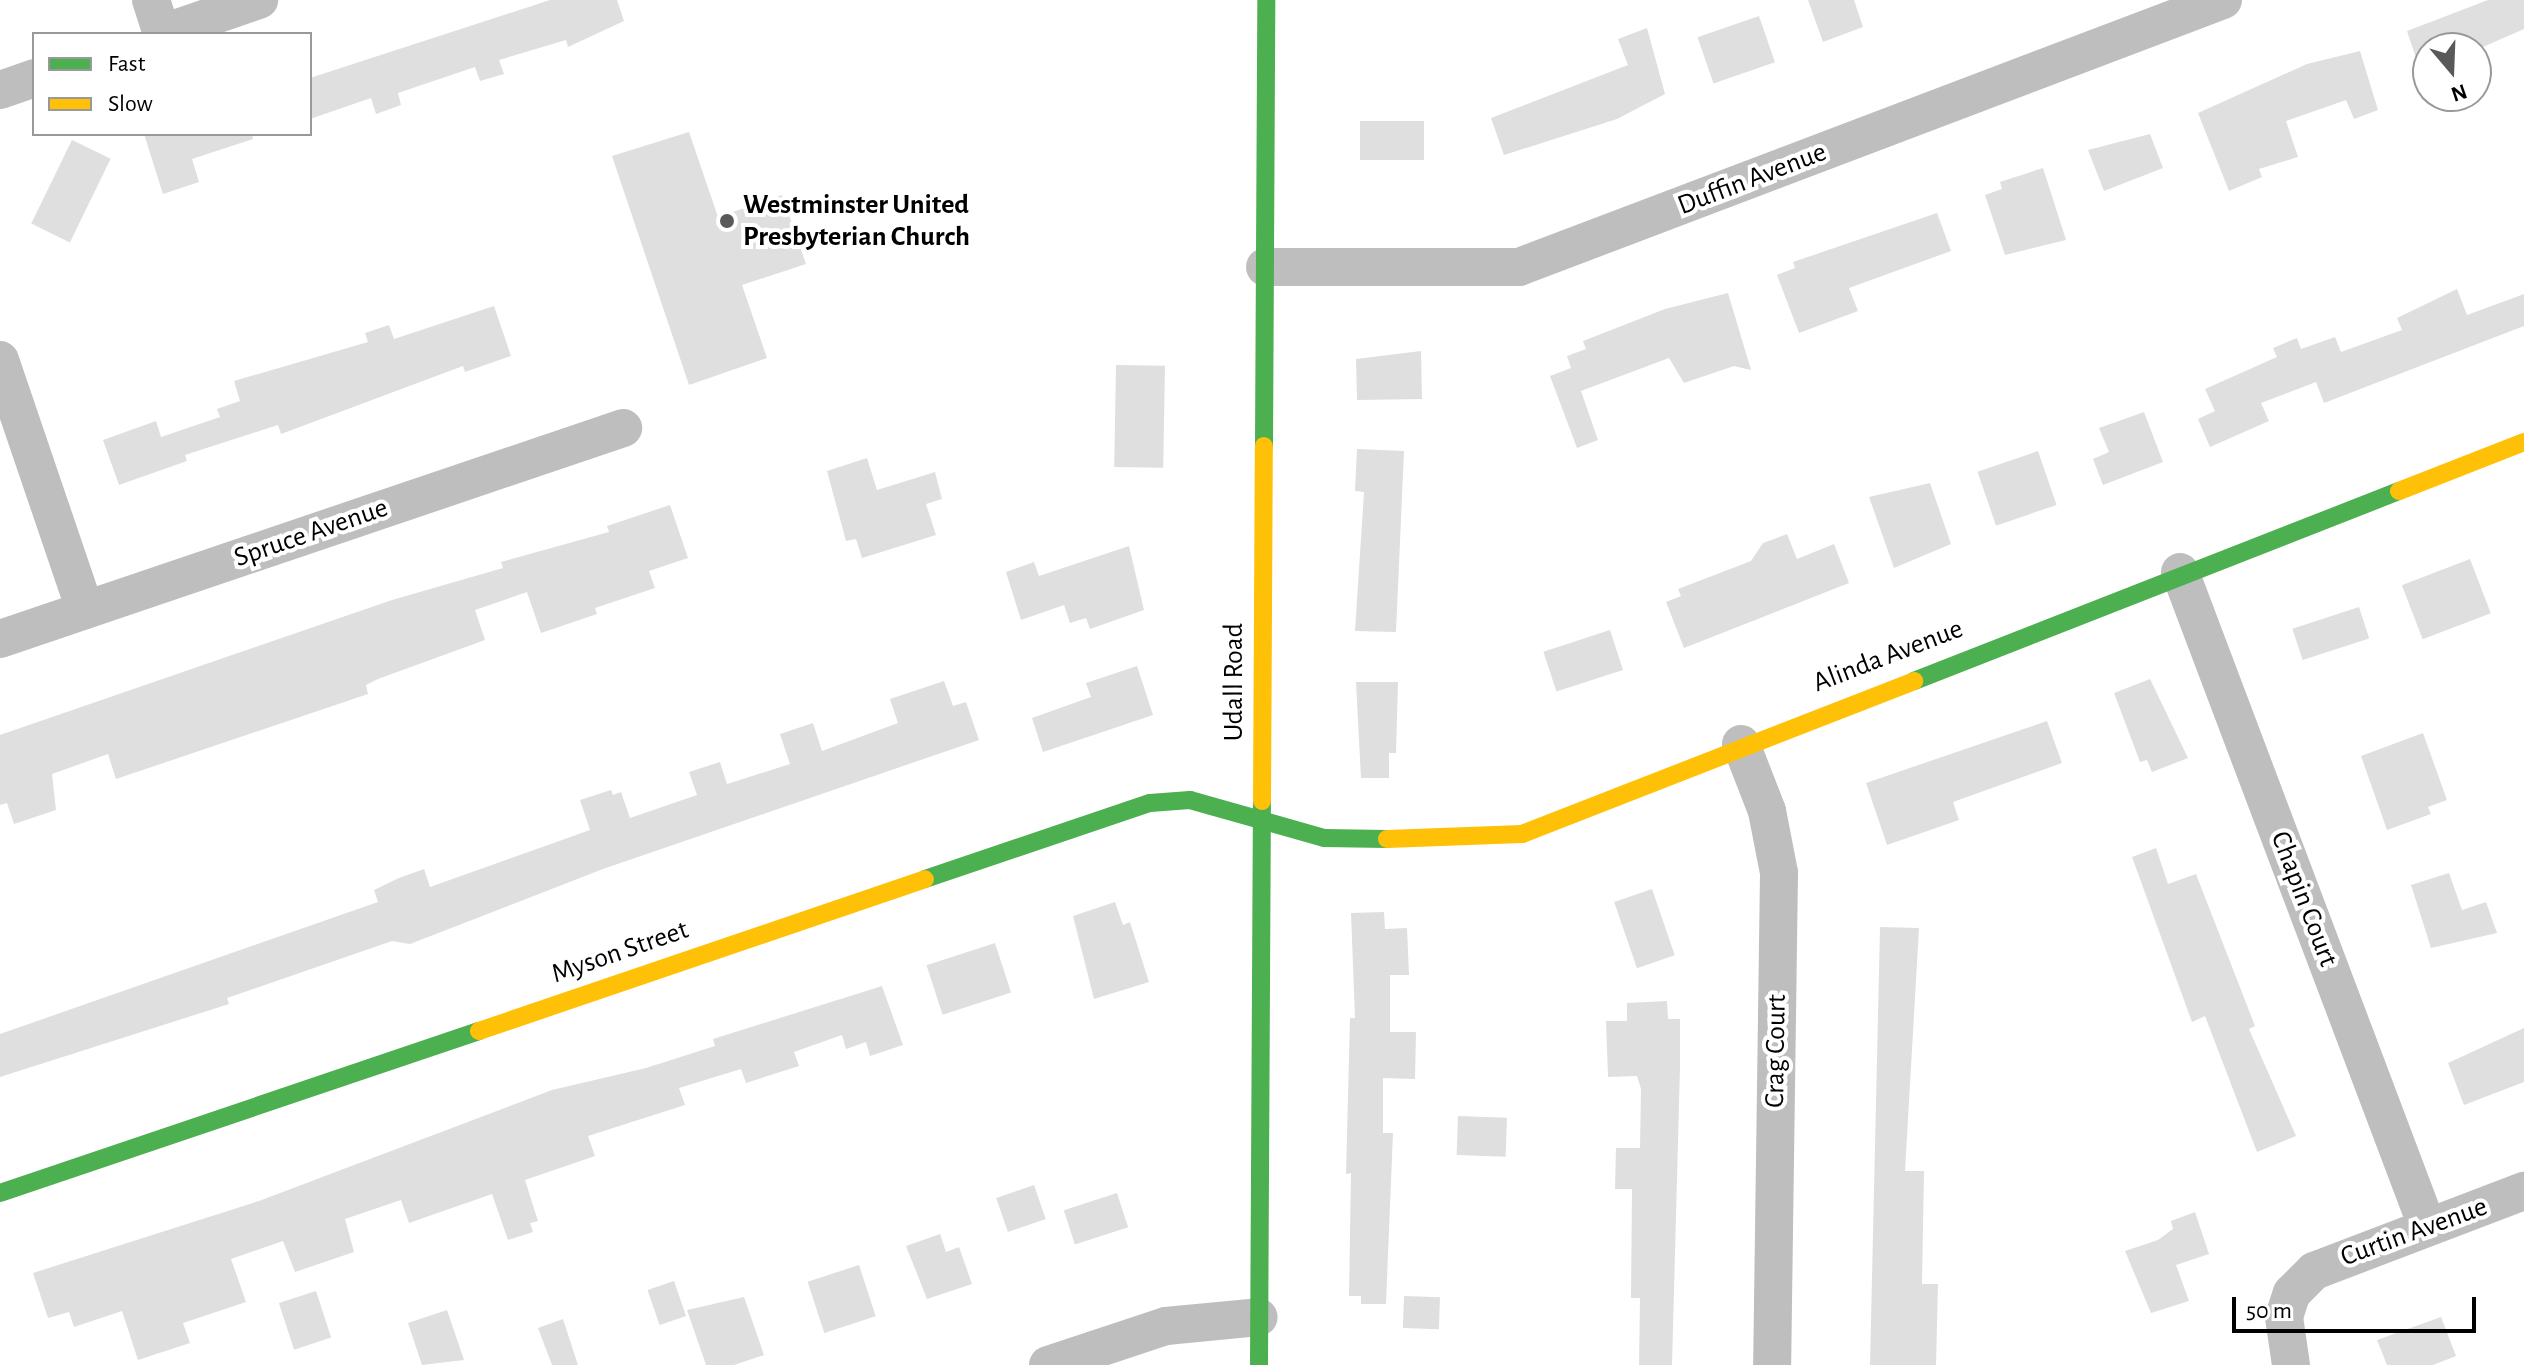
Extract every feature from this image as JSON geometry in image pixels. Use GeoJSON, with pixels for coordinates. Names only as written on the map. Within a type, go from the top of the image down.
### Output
{"type":"FeatureCollection","features":[{"type":"Feature","properties":{"kind":"street"},"geometry":{"type":"LineString","coordinates":[[151,0],[160,32]]}},
{"type":"Feature","properties":{"kind":"street"},"geometry":{"type":"LineString","coordinates":[[167,32],[259,0]]}},
{"type":"Feature","properties":{"kind":"street","name":"Udall Road"},"geometry":{"type":"LineString","coordinates":[[1259,1365],[1266,0]]}},
{"type":"Feature","properties":{"kind":"street","name":"Duffin Avenue"},"geometry":{"type":"LineString","coordinates":[[1265,267],[1519,267],[2223,0]]}},
{"type":"Feature","properties":{"kind":"street"},"geometry":{"type":"LineString","coordinates":[[0,90],[32,79]]}},
{"type":"Feature","properties":{"kind":"street"},"geometry":{"type":"LineString","coordinates":[[0,360],[85,610]]}},
{"type":"Feature","properties":{"kind":"street","name":"Spruce Avenue"},"geometry":{"type":"LineString","coordinates":[[0,639],[623,428]]}},
{"type":"Feature","properties":{"kind":"street","name":"Alinda Avenue"},"geometry":{"type":"LineString","coordinates":[[1261,820],[1324,838],[1504,839],[2180,572],[2524,442]]}},
{"type":"Feature","properties":{"kind":"street","name":"Chapin Court"},"geometry":{"type":"LineString","coordinates":[[2180,572],[2427,1226]]}},
{"type":"Feature","properties":{"kind":"street","name":"Crag Court"},"geometry":{"type":"LineString","coordinates":[[1741,744],[1767,811],[1779,873],[1772,1365]]}},
{"type":"Feature","properties":{"kind":"street","name":"Myson Street"},"geometry":{"type":"LineString","coordinates":[[0,1193],[1131,808],[1190,800],[1261,820]]}},
{"type":"Feature","properties":{"kind":"street","name":"Curtin Avenue"},"geometry":{"type":"LineString","coordinates":[[2291,1365],[2284,1317],[2301,1282],[2331,1262],[2524,1191]]}},
{"type":"Feature","properties":{"kind":"street"},"geometry":{"type":"LineString","coordinates":[[1048,1365],[1166,1326],[1259,1317]]}},
{"type":"Feature","properties":{"kind":"building"},"geometry":{"type":"Polygon","coordinates":[[[550,0],[617,0],[624,21],[568,47],[566,40],[499,60],[504,74],[480,81],[475,67],[398,93],[401,105],[376,114],[371,98],[312,118],[312,77],[550,0]]]}},
{"type":"Feature","properties":{"kind":"building"},"geometry":{"type":"Polygon","coordinates":[[[1808,0],[1854,0],[1863,27],[1823,42],[1808,0]]]}},
{"type":"Feature","properties":{"kind":"building"},"geometry":{"type":"Polygon","coordinates":[[[2488,0],[2524,0],[2524,29],[2492,43],[2492,32],[2412,32],[2412,46],[2407,31],[2488,0]]]}},
{"type":"Feature","properties":{"kind":"building"},"geometry":{"type":"Polygon","coordinates":[[[1759,16],[1775,62],[1713,83],[1698,37],[1759,16]]]}},
{"type":"Feature","properties":{"kind":"building"},"geometry":{"type":"Polygon","coordinates":[[[1647,28],[1665,94],[1617,119],[1504,155],[1491,118],[1628,65],[1618,39],[1647,28]]]}},
{"type":"Feature","properties":{"kind":"building"},"geometry":{"type":"Polygon","coordinates":[[[2360,51],[2378,110],[2354,119],[2346,100],[2286,121],[2298,157],[2259,169],[2262,177],[2229,191],[2198,113],[2307,64],[2360,51]]]}},
{"type":"Feature","properties":{"kind":"building"},"geometry":{"type":"Polygon","coordinates":[[[1360,121],[1424,121],[1424,160],[1360,160],[1360,121]]]}},
{"type":"Feature","properties":{"kind":"building"},"geometry":{"type":"Polygon","coordinates":[[[689,132],[718,217],[782,195],[806,264],[742,285],[767,358],[689,385],[612,156],[689,132]]]}},
{"type":"Feature","properties":{"kind":"building"},"geometry":{"type":"Polygon","coordinates":[[[2150,134],[2163,168],[2104,191],[2088,150],[2150,134]]]}},
{"type":"Feature","properties":{"kind":"building"},"geometry":{"type":"Polygon","coordinates":[[[145,136],[252,136],[253,139],[192,159],[199,182],[163,194],[145,136]]]}},
{"type":"Feature","properties":{"kind":"building"},"geometry":{"type":"Polygon","coordinates":[[[72,140],[111,159],[70,242],[31,224],[72,140]]]}},
{"type":"Feature","properties":{"kind":"building"},"geometry":{"type":"Polygon","coordinates":[[[2043,168],[2066,240],[2005,255],[1985,195],[2002,189],[2000,182],[2043,168]]]}},
{"type":"Feature","properties":{"kind":"building"},"geometry":{"type":"Polygon","coordinates":[[[1937,213],[1951,251],[1849,288],[1858,311],[1799,333],[1777,275],[1795,268],[1793,262],[1937,213]]]}},
{"type":"Feature","properties":{"kind":"building"},"geometry":{"type":"Polygon","coordinates":[[[2457,289],[2467,315],[2524,294],[2524,326],[2324,403],[2316,382],[2261,403],[2269,421],[2210,447],[2198,419],[2215,411],[2205,389],[2277,357],[2273,348],[2297,338],[2301,349],[2335,337],[2341,352],[2402,330],[2397,318],[2457,289]]]}},
{"type":"Feature","properties":{"kind":"building"},"geometry":{"type":"Polygon","coordinates":[[[1728,293],[1751,370],[1734,366],[1684,383],[1669,358],[1581,391],[1598,440],[1577,448],[1550,376],[1571,368],[1567,356],[1586,349],[1583,341],[1665,309],[1728,293]]]}},
{"type":"Feature","properties":{"kind":"building"},"geometry":{"type":"Polygon","coordinates":[[[494,306],[511,356],[465,372],[463,366],[281,434],[278,425],[185,455],[187,461],[119,485],[103,440],[156,421],[161,437],[220,417],[217,409],[240,401],[234,381],[368,342],[365,333],[389,325],[394,339],[494,306]]]}},
{"type":"Feature","properties":{"kind":"building"},"geometry":{"type":"Polygon","coordinates":[[[1421,351],[1422,399],[1357,400],[1356,359],[1421,351]]]}},
{"type":"Feature","properties":{"kind":"building"},"geometry":{"type":"Polygon","coordinates":[[[1116,365],[1165,366],[1163,468],[1114,467],[1116,365]]]}},
{"type":"Feature","properties":{"kind":"building"},"geometry":{"type":"Polygon","coordinates":[[[2144,412],[2163,462],[2103,485],[2093,459],[2109,452],[2099,428],[2144,412]]]}},
{"type":"Feature","properties":{"kind":"building"},"geometry":{"type":"Polygon","coordinates":[[[1357,449],[1404,451],[1396,632],[1355,631],[1364,492],[1355,491],[1357,449]]]}},
{"type":"Feature","properties":{"kind":"building"},"geometry":{"type":"Polygon","coordinates":[[[2038,451],[2057,505],[1996,526],[1977,472],[2038,451]]]}},
{"type":"Feature","properties":{"kind":"building"},"geometry":{"type":"Polygon","coordinates":[[[867,458],[877,490],[935,472],[942,499],[926,504],[936,535],[862,558],[856,539],[846,541],[827,471],[867,458]]]}},
{"type":"Feature","properties":{"kind":"building"},"geometry":{"type":"Polygon","coordinates":[[[1930,483],[1951,544],[1894,568],[1869,497],[1930,483]]]}},
{"type":"Feature","properties":{"kind":"building"},"geometry":{"type":"Polygon","coordinates":[[[670,505],[688,558],[649,571],[655,588],[595,608],[597,614],[541,633],[527,592],[475,610],[485,640],[378,679],[366,685],[368,694],[116,779],[108,754],[52,774],[56,810],[14,824],[7,803],[0,805],[0,735],[392,600],[503,568],[501,562],[609,532],[607,526],[670,505]]]}},
{"type":"Feature","properties":{"kind":"building"},"geometry":{"type":"Polygon","coordinates":[[[1787,534],[1797,559],[1834,544],[1849,583],[1684,648],[1666,602],[1681,596],[1678,589],[1751,561],[1763,543],[1787,534]]]}},
{"type":"Feature","properties":{"kind":"building"},"geometry":{"type":"Polygon","coordinates":[[[1129,546],[1144,610],[1090,629],[1086,618],[1070,623],[1064,605],[1021,620],[1006,572],[1034,562],[1039,576],[1129,546]]]}},
{"type":"Feature","properties":{"kind":"building"},"geometry":{"type":"Polygon","coordinates":[[[2470,559],[2491,613],[2423,639],[2402,585],[2470,559]]]}},
{"type":"Feature","properties":{"kind":"building"},"geometry":{"type":"Polygon","coordinates":[[[2359,607],[2369,638],[2303,660],[2292,629],[2359,607]]]}},
{"type":"Feature","properties":{"kind":"building"},"geometry":{"type":"Polygon","coordinates":[[[1610,630],[1623,670],[1556,692],[1543,652],[1610,630]]]}},
{"type":"Feature","properties":{"kind":"building"},"geometry":{"type":"Polygon","coordinates":[[[1137,666],[1153,715],[1043,752],[1032,718],[1091,697],[1086,683],[1137,666]]]}},
{"type":"Feature","properties":{"kind":"building"},"geometry":{"type":"Polygon","coordinates":[[[2150,679],[2188,758],[2152,772],[2147,760],[2140,762],[2114,693],[2150,679]]]}},
{"type":"Feature","properties":{"kind":"building"},"geometry":{"type":"Polygon","coordinates":[[[944,681],[953,706],[966,702],[979,740],[603,869],[410,944],[392,941],[227,998],[229,1004],[0,1077],[0,1034],[378,902],[374,890],[424,869],[430,887],[590,830],[580,800],[611,790],[613,795],[621,792],[630,818],[697,795],[689,772],[720,762],[727,784],[790,764],[780,734],[813,723],[822,751],[898,723],[890,699],[944,681]]]}},
{"type":"Feature","properties":{"kind":"building"},"geometry":{"type":"Polygon","coordinates":[[[1356,682],[1398,682],[1396,753],[1389,753],[1389,778],[1361,778],[1356,682]]]}},
{"type":"Feature","properties":{"kind":"building"},"geometry":{"type":"Polygon","coordinates":[[[2047,721],[2062,763],[1953,802],[1959,820],[1887,845],[1866,783],[2047,721]]]}},
{"type":"Feature","properties":{"kind":"building"},"geometry":{"type":"Polygon","coordinates":[[[2423,733],[2447,800],[2428,807],[2431,814],[2387,830],[2361,756],[2423,733]]]}},
{"type":"Feature","properties":{"kind":"building"},"geometry":{"type":"Polygon","coordinates":[[[2156,848],[2168,884],[2196,874],[2255,1026],[2249,1029],[2296,1136],[2257,1152],[2205,1016],[2192,1022],[2132,857],[2156,848]]]}},
{"type":"Feature","properties":{"kind":"building"},"geometry":{"type":"Polygon","coordinates":[[[2449,873],[2462,910],[2486,902],[2497,933],[2431,948],[2411,885],[2449,873]]]}},
{"type":"Feature","properties":{"kind":"building"},"geometry":{"type":"Polygon","coordinates":[[[1652,889],[1675,955],[1637,968],[1614,902],[1652,889]]]}},
{"type":"Feature","properties":{"kind":"building"},"geometry":{"type":"Polygon","coordinates":[[[1115,902],[1123,925],[1130,922],[1149,982],[1094,999],[1073,916],[1115,902]]]}},
{"type":"Feature","properties":{"kind":"building"},"geometry":{"type":"Polygon","coordinates":[[[1384,912],[1385,929],[1407,928],[1409,975],[1390,975],[1390,1032],[1416,1032],[1415,1079],[1383,1078],[1383,1133],[1393,1133],[1386,1304],[1361,1304],[1361,1296],[1349,1296],[1351,1173],[1346,1174],[1350,1018],[1355,1018],[1351,913],[1384,912]]]}},
{"type":"Feature","properties":{"kind":"building"},"geometry":{"type":"Polygon","coordinates":[[[1880,927],[1919,928],[1905,1171],[1924,1171],[1922,1284],[1938,1284],[1936,1365],[1870,1365],[1880,927]]]}},
{"type":"Feature","properties":{"kind":"building"},"geometry":{"type":"Polygon","coordinates":[[[995,943],[1011,992],[943,1015],[927,965],[995,943]]]}},
{"type":"Feature","properties":{"kind":"building"},"geometry":{"type":"Polygon","coordinates":[[[882,986],[903,1045],[870,1056],[866,1042],[846,1049],[842,1035],[794,1052],[799,1066],[746,1083],[741,1069],[679,1088],[685,1105],[588,1136],[595,1156],[525,1180],[538,1221],[530,1223],[533,1232],[508,1240],[492,1194],[409,1223],[401,1200],[345,1219],[354,1252],[295,1272],[283,1241],[231,1259],[246,1302],[183,1323],[190,1343],[138,1360],[122,1311],[74,1327],[69,1312],[48,1318],[33,1273],[259,1201],[552,1090],[646,1068],[715,1046],[713,1039],[882,986]]]}},
{"type":"Feature","properties":{"kind":"building"},"geometry":{"type":"Polygon","coordinates":[[[1667,1001],[1668,1019],[1680,1019],[1672,1365],[1639,1365],[1640,1298],[1631,1298],[1632,1189],[1615,1189],[1616,1148],[1640,1148],[1641,1089],[1637,1076],[1608,1077],[1606,1021],[1627,1021],[1627,1003],[1667,1001]]]}},
{"type":"Feature","properties":{"kind":"building"},"geometry":{"type":"Polygon","coordinates":[[[2524,1028],[2524,1082],[2464,1105],[2448,1063],[2524,1028]]]}},
{"type":"Feature","properties":{"kind":"building"},"geometry":{"type":"Polygon","coordinates":[[[1458,1116],[1507,1118],[1506,1157],[1457,1155],[1458,1116]]]}},
{"type":"Feature","properties":{"kind":"building"},"geometry":{"type":"Polygon","coordinates":[[[1034,1185],[1046,1219],[1008,1232],[996,1198],[1034,1185]]]}},
{"type":"Feature","properties":{"kind":"building"},"geometry":{"type":"Polygon","coordinates":[[[1117,1193],[1128,1227],[1075,1245],[1064,1210],[1117,1193]]]}},
{"type":"Feature","properties":{"kind":"building"},"geometry":{"type":"Polygon","coordinates":[[[2195,1212],[2209,1254],[2176,1265],[2189,1301],[2151,1313],[2125,1251],[2158,1240],[2173,1229],[2171,1221],[2195,1212]]]}},
{"type":"Feature","properties":{"kind":"building"},"geometry":{"type":"Polygon","coordinates":[[[940,1234],[946,1252],[959,1247],[972,1284],[927,1299],[906,1246],[940,1234]]]}},
{"type":"Feature","properties":{"kind":"building"},"geometry":{"type":"Polygon","coordinates":[[[859,1265],[876,1316],[824,1333],[808,1282],[859,1265]]]}},
{"type":"Feature","properties":{"kind":"building"},"geometry":{"type":"Polygon","coordinates":[[[674,1281],[686,1316],[660,1325],[648,1290],[674,1281]]]}},
{"type":"Feature","properties":{"kind":"building"},"geometry":{"type":"Polygon","coordinates":[[[316,1291],[331,1338],[294,1350],[279,1303],[316,1291]]]}},
{"type":"Feature","properties":{"kind":"building"},"geometry":{"type":"Polygon","coordinates":[[[1404,1296],[1440,1297],[1439,1329],[1403,1328],[1404,1296]]]}},
{"type":"Feature","properties":{"kind":"building"},"geometry":{"type":"Polygon","coordinates":[[[744,1297],[764,1355],[734,1365],[706,1365],[687,1310],[744,1297]]]}},
{"type":"Feature","properties":{"kind":"building"},"geometry":{"type":"Polygon","coordinates":[[[447,1310],[464,1360],[422,1365],[408,1323],[447,1310]]]}},
{"type":"Feature","properties":{"kind":"building"},"geometry":{"type":"Polygon","coordinates":[[[2441,1317],[2456,1356],[2433,1365],[2387,1365],[2377,1340],[2441,1317]]]}},
{"type":"Feature","properties":{"kind":"building"},"geometry":{"type":"Polygon","coordinates":[[[563,1319],[578,1365],[552,1365],[538,1328],[563,1319]]]}},
{"type":"Feature","properties":{"kind":"traffic: fast"},"geometry":{"type":"LineString","coordinates":[[1264,446],[1266,0]]}},
{"type":"Feature","properties":{"kind":"traffic: fast"},"geometry":{"type":"LineString","coordinates":[[1914,681],[2399,491]]}},
{"type":"Feature","properties":{"kind":"traffic: fast"},"geometry":{"type":"LineString","coordinates":[[925,879],[1150,803],[1190,800],[1324,838],[1387,839]]}},
{"type":"Feature","properties":{"kind":"traffic: fast"},"geometry":{"type":"LineString","coordinates":[[1259,1365],[1262,801]]}},
{"type":"Feature","properties":{"kind":"traffic: fast"},"geometry":{"type":"LineString","coordinates":[[0,1193],[479,1031]]}},
{"type":"Feature","properties":{"kind":"traffic: slow"},"geometry":{"type":"LineString","coordinates":[[2399,491],[2524,442]]}},
{"type":"Feature","properties":{"kind":"traffic: slow"},"geometry":{"type":"LineString","coordinates":[[1262,801],[1264,446]]}},
{"type":"Feature","properties":{"kind":"traffic: slow"},"geometry":{"type":"LineString","coordinates":[[1387,839],[1522,834],[1914,681]]}},
{"type":"Feature","properties":{"kind":"traffic: slow"},"geometry":{"type":"LineString","coordinates":[[479,1031],[925,879]]}},
{"type":"Feature","properties":{"kind":"place","name":"Westminster United Presbyterian Church"},"geometry":{"type":"Point","coordinates":[727,221]}}]}
